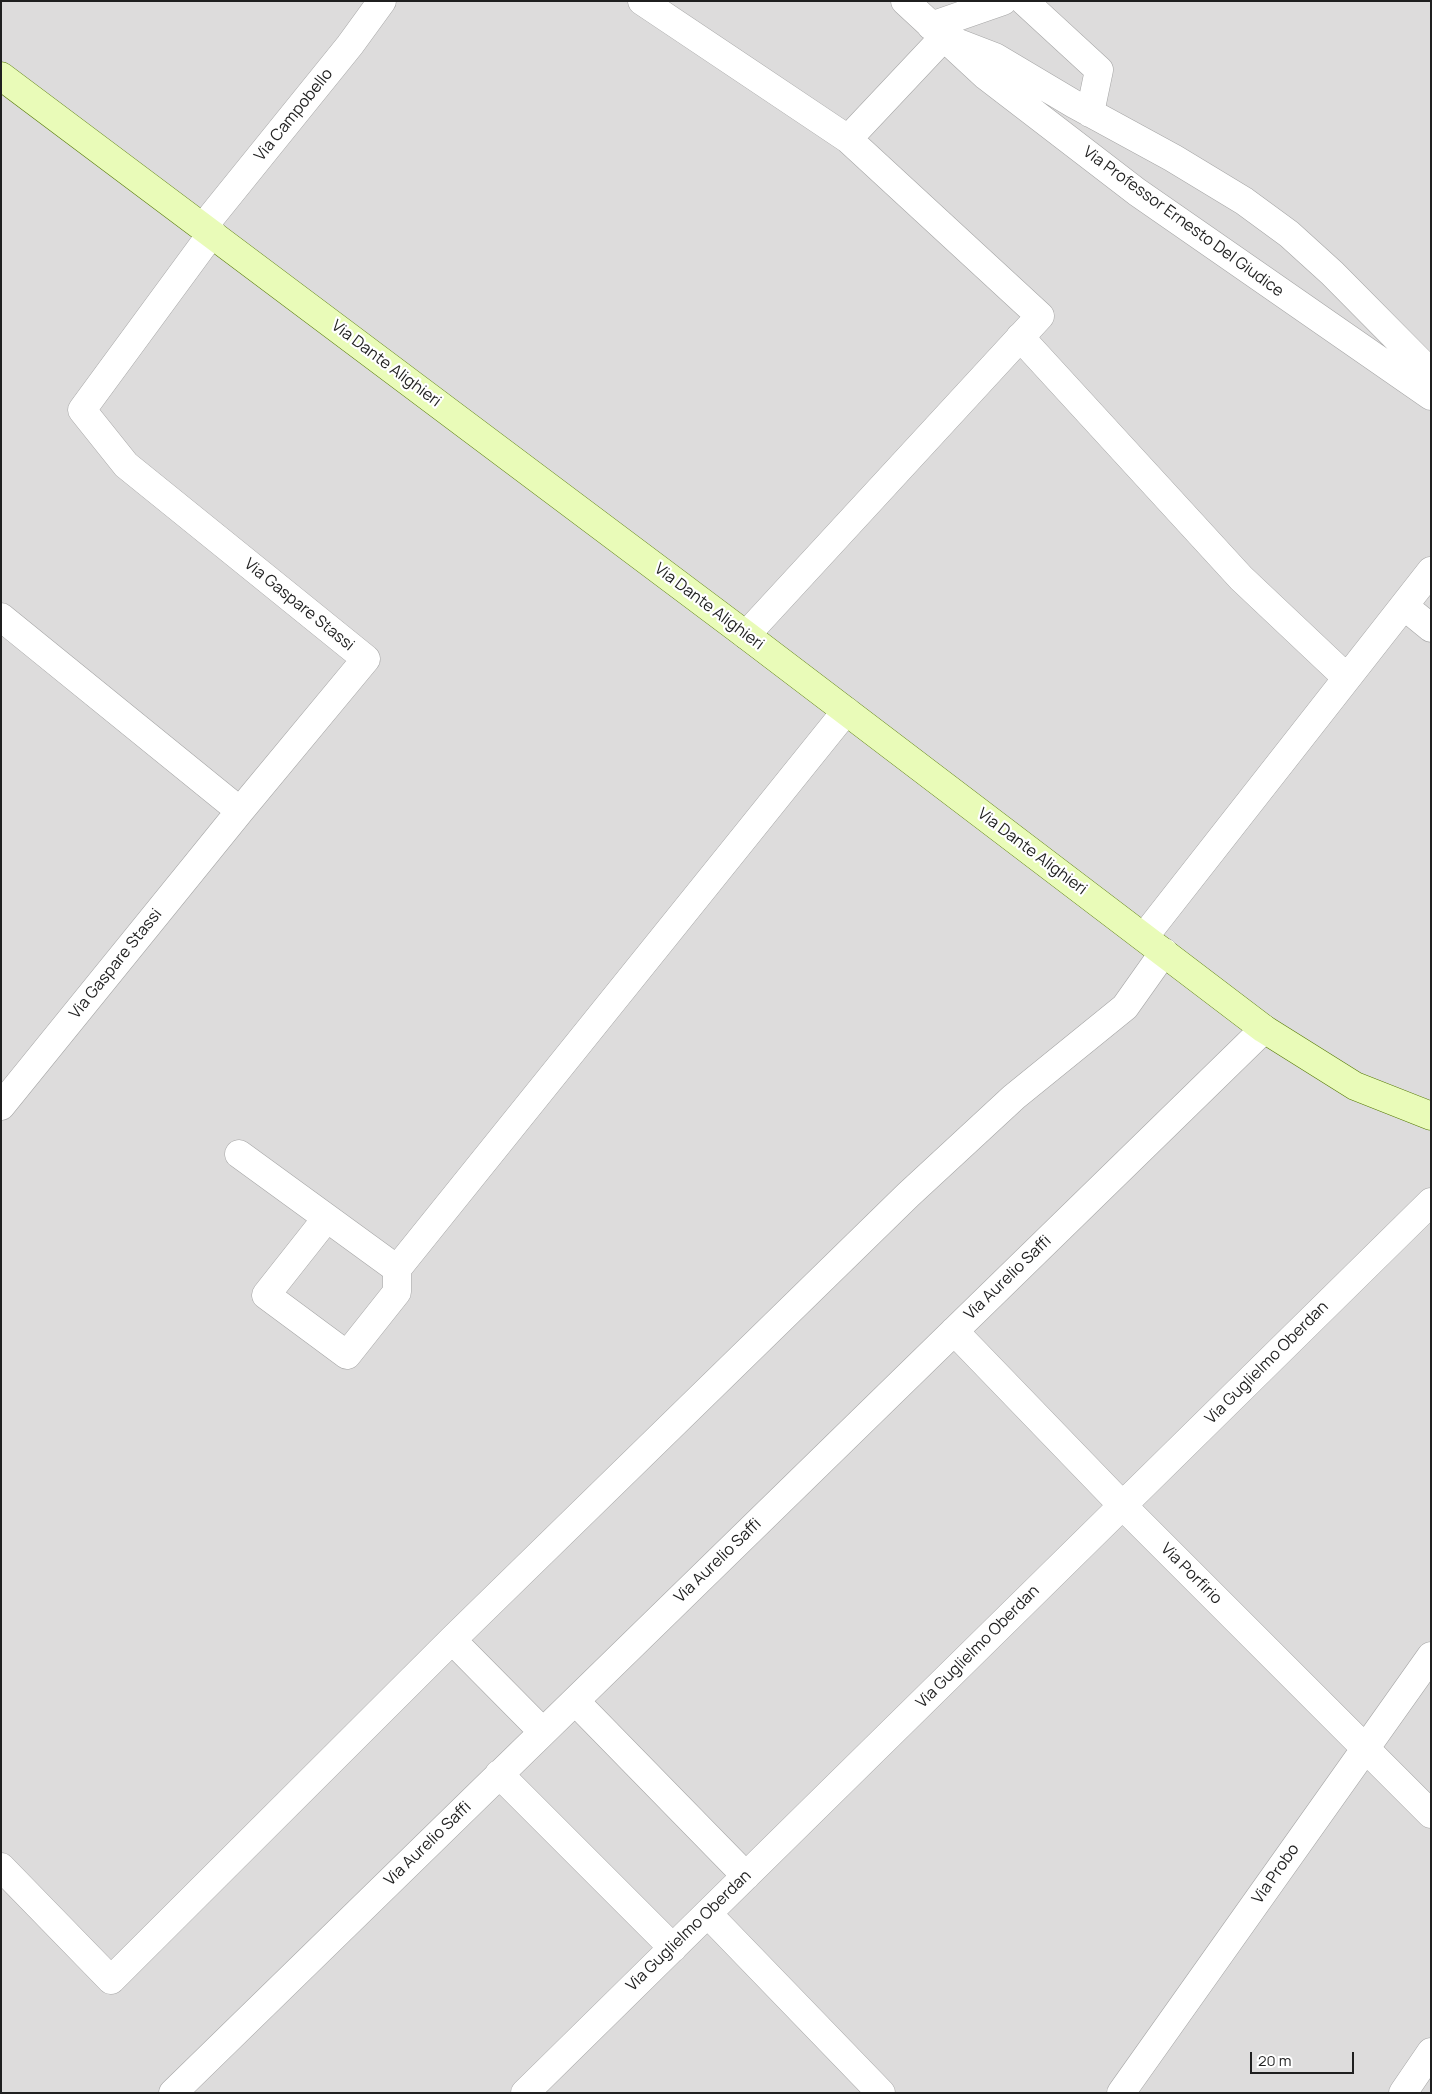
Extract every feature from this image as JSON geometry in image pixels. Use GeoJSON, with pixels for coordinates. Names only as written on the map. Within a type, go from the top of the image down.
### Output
{"type":"FeatureCollection","features":[{"type":"Feature","properties":{"kind":"main road","name":"Via Dante Alighieri"},"geometry":{"type":"LineString","coordinates":[[1,76],[746,634],[1264,1029],[1355,1086],[1431,1116]]}},
{"type":"Feature","properties":{"kind":"street","name":"Via Campobello"},"geometry":{"type":"LineString","coordinates":[[208,230],[382,1]]}},
{"type":"Feature","properties":{"kind":"street"},"geometry":{"type":"LineString","coordinates":[[642,1],[848,139],[1040,316],[746,634]]}},
{"type":"Feature","properties":{"kind":"street","name":"Via Professor Ernesto Del Giudice"},"geometry":{"type":"LineString","coordinates":[[905,1],[986,76],[1137,192],[1431,396]]}},
{"type":"Feature","properties":{"kind":"street"},"geometry":{"type":"LineString","coordinates":[[848,139],[937,32],[1002,1]]}},
{"type":"Feature","properties":{"kind":"street"},"geometry":{"type":"LineString","coordinates":[[1024,1],[1099,70],[1090,113]]}},
{"type":"Feature","properties":{"kind":"street","name":"Via Professor Ernesto Del Giudice"},"geometry":{"type":"LineString","coordinates":[[937,32],[995,57],[1228,191],[1289,234],[1339,280],[1431,373]]}},
{"type":"Feature","properties":{"kind":"street","name":"Via Gaspare Stassi"},"geometry":{"type":"LineString","coordinates":[[1,1106],[366,659],[126,465],[82,410],[208,230]]}},
{"type":"Feature","properties":{"kind":"street"},"geometry":{"type":"LineString","coordinates":[[1020,337],[1241,578],[1347,678]]}},
{"type":"Feature","properties":{"kind":"street"},"geometry":{"type":"LineString","coordinates":[[1,1867],[111,1980],[452,1640],[908,1195],[1014,1098],[1125,1007],[1154,944],[1347,678],[1431,572]]}},
{"type":"Feature","properties":{"kind":"street"},"geometry":{"type":"LineString","coordinates":[[1404,606],[1431,628]]}},
{"type":"Feature","properties":{"kind":"street"},"geometry":{"type":"LineString","coordinates":[[1,617],[240,811]]}},
{"type":"Feature","properties":{"kind":"street"},"geometry":{"type":"LineString","coordinates":[[326,1219],[266,1295],[347,1355],[397,1292],[397,1268],[846,711]]}},
{"type":"Feature","properties":{"kind":"street","name":"Via Aurelio Saffi"},"geometry":{"type":"LineString","coordinates":[[173,2093],[1264,1029]]}},
{"type":"Feature","properties":{"kind":"street"},"geometry":{"type":"LineString","coordinates":[[239,1154],[326,1219],[397,1268]]}},
{"type":"Feature","properties":{"kind":"street","name":"Via Guglielmo Oberdan"},"geometry":{"type":"LineString","coordinates":[[525,2093],[1431,1202]]}},
{"type":"Feature","properties":{"kind":"street","name":"Via Porfirio"},"geometry":{"type":"LineString","coordinates":[[954,1331],[1122,1505],[1431,1814]]}},
{"type":"Feature","properties":{"kind":"street"},"geometry":{"type":"LineString","coordinates":[[452,1640],[544,1732]]}},
{"type":"Feature","properties":{"kind":"street","name":"Via Probo"},"geometry":{"type":"LineString","coordinates":[[1121,2093],[1431,1656]]}},
{"type":"Feature","properties":{"kind":"street"},"geometry":{"type":"LineString","coordinates":[[575,1701],[746,1876]]}},
{"type":"Feature","properties":{"kind":"street"},"geometry":{"type":"LineString","coordinates":[[499,1774],[673,1948]]}},
{"type":"Feature","properties":{"kind":"street"},"geometry":{"type":"LineString","coordinates":[[708,1914],[881,2093]]}},
{"type":"Feature","properties":{"kind":"street"},"geometry":{"type":"LineString","coordinates":[[1403,2093],[1431,2052]]}},
{"type":"Feature","properties":{"kind":"shaded area"},"geometry":{"type":"Polygon","coordinates":[[[1,1],[1431,1],[1431,2093],[1,2093],[1,1]]]}}]}
